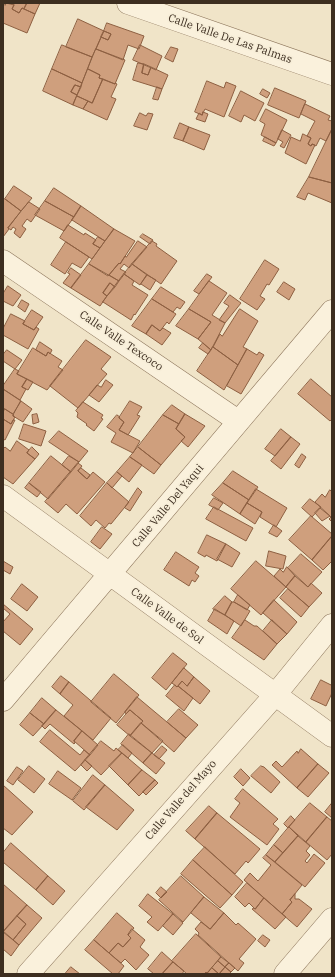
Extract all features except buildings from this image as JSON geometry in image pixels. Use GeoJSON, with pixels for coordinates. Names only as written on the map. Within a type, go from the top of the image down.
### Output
{"type":"FeatureCollection","features":[{"type":"Feature","properties":{"kind":"street","name":"Calle Valle De Las Palmas"},"geometry":{"type":"LineString","coordinates":[[128,3],[332,74]]}},
{"type":"Feature","properties":{"kind":"street","name":"Calle Valle Texcoco"},"geometry":{"type":"LineString","coordinates":[[3,261],[238,421]]}},
{"type":"Feature","properties":{"kind":"street","name":"Calle Valle Del Yaqui"},"geometry":{"type":"LineString","coordinates":[[3,700],[332,311]]}},
{"type":"Feature","properties":{"kind":"street","name":"Calle Valle de Sol"},"geometry":{"type":"LineString","coordinates":[[3,496],[332,736]]}},
{"type":"Feature","properties":{"kind":"street","name":"Calle Valle del Mayo"},"geometry":{"type":"LineString","coordinates":[[28,974],[275,695],[332,625]]}},
{"type":"Feature","properties":{"kind":"street"},"geometry":{"type":"LineString","coordinates":[[284,974],[332,919]]}}]}
